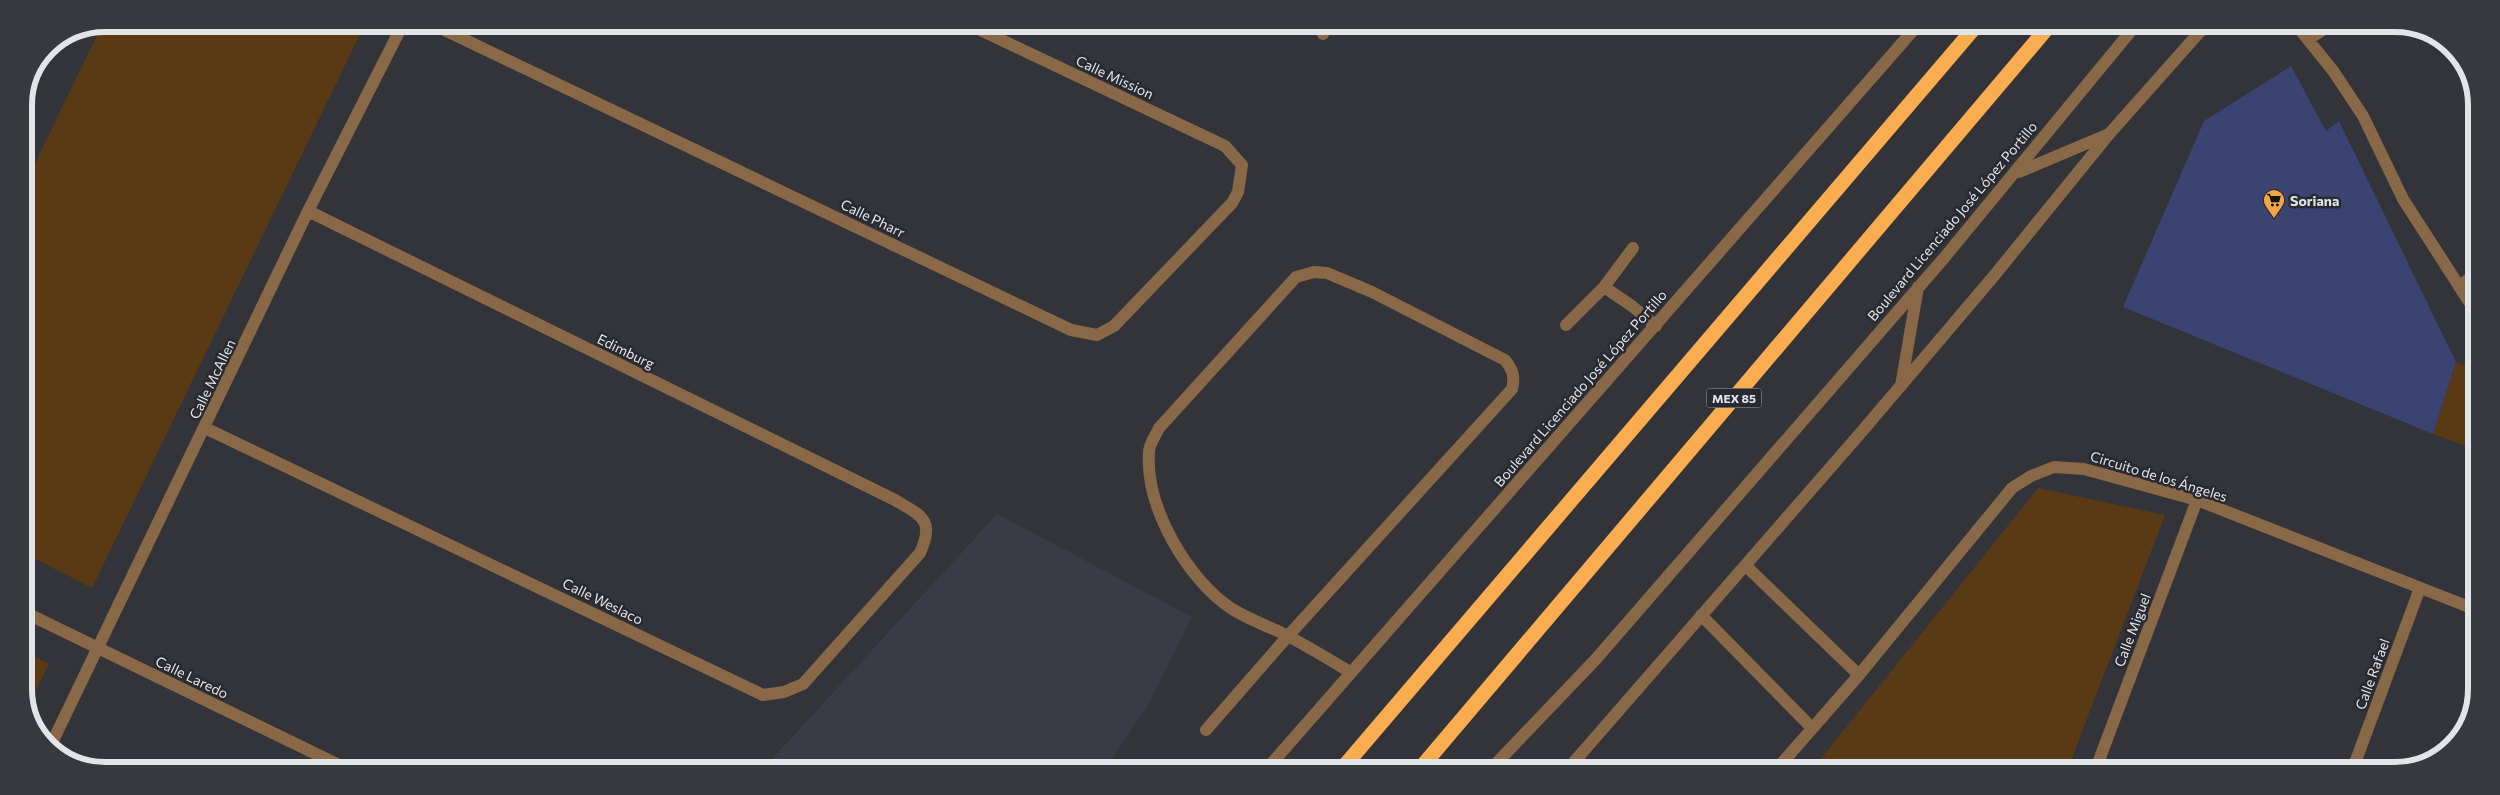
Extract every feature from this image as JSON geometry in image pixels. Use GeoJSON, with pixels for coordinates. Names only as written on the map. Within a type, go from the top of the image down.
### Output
{"type":"FeatureCollection","features":[{"type":"Feature","properties":{"kind":"highway"},"geometry":{"type":"LineString","coordinates":[[1348,762],[1971,32]]}},
{"type":"Feature","properties":{"kind":"highway","name":"MEX 85"},"geometry":{"type":"LineString","coordinates":[[1426,762],[2044,32]]}},
{"type":"Feature","properties":{"kind":"street","name":"Calle McAllen"},"geometry":{"type":"LineString","coordinates":[[53,740],[96,647],[205,428],[308,212],[399,32]]}},
{"type":"Feature","properties":{"kind":"street","name":"Calle Pharr"},"geometry":{"type":"LineString","coordinates":[[449,32],[1071,330],[1089,334],[1098,335],[1114,326],[1232,203],[1238,192],[1242,165]]}},
{"type":"Feature","properties":{"kind":"street","name":"Calle Mission"},"geometry":{"type":"LineString","coordinates":[[985,32],[1225,146],[1242,165]]}},
{"type":"Feature","properties":{"kind":"street","name":"Boulevard Licenciado José López Portillo"},"geometry":{"type":"LineString","coordinates":[[1273,762],[1912,32]]}},
{"type":"Feature","properties":{"kind":"street","name":"Boulevard Licenciado José López Portillo"},"geometry":{"type":"LineString","coordinates":[[1498,762],[1596,659],[2016,172],[2130,32]]}},
{"type":"Feature","properties":{"kind":"street"},"geometry":{"type":"LineString","coordinates":[[1574,762],[1901,386],[2110,133],[2199,32]]}},
{"type":"Feature","properties":{"kind":"street"},"geometry":{"type":"LineString","coordinates":[[2303,32],[2363,116],[2403,199],[2467,299]]}},
{"type":"Feature","properties":{"kind":"street"},"geometry":{"type":"LineString","coordinates":[[2309,39],[2319,32]]}},
{"type":"Feature","properties":{"kind":"street"},"geometry":{"type":"LineString","coordinates":[[2016,172],[2110,133]]}},
{"type":"Feature","properties":{"kind":"street","name":"Edimburg"},"geometry":{"type":"LineString","coordinates":[[308,212],[895,500],[920,516],[926,523]]}},
{"type":"Feature","properties":{"kind":"street"},"geometry":{"type":"LineString","coordinates":[[1566,325],[1604,287],[1633,248]]}},
{"type":"Feature","properties":{"kind":"street"},"geometry":{"type":"LineString","coordinates":[[1206,730],[1288,636],[1512,390],[1514,379],[1512,370],[1505,360],[1372,292],[1327,274],[1314,272],[1296,277],[1159,428],[1149,450],[1149,471],[1154,500],[1168,532],[1187,564],[1203,584],[1232,609],[1288,636],[1350,672]]}},
{"type":"Feature","properties":{"kind":"street"},"geometry":{"type":"LineString","coordinates":[[2459,286],[2467,280]]}},
{"type":"Feature","properties":{"kind":"street"},"geometry":{"type":"LineString","coordinates":[[1604,287],[1632,306],[1656,326]]}},
{"type":"Feature","properties":{"kind":"street"},"geometry":{"type":"LineString","coordinates":[[1901,386],[1918,287]]}},
{"type":"Feature","properties":{"kind":"street","name":"Calle Weslaco"},"geometry":{"type":"LineString","coordinates":[[205,428],[763,695],[784,692],[804,684],[920,553],[926,540],[926,523]]}},
{"type":"Feature","properties":{"kind":"street","name":"Circuito de los Ángeles"},"geometry":{"type":"LineString","coordinates":[[1783,762],[1859,675],[2012,488],[2031,476],[2054,467],[2084,469],[2197,500],[2468,607]]}},
{"type":"Feature","properties":{"kind":"street","name":"Calle Miguel"},"geometry":{"type":"LineString","coordinates":[[2098,762],[2197,500]]}},
{"type":"Feature","properties":{"kind":"street"},"geometry":{"type":"LineString","coordinates":[[1746,566],[1859,675]]}},
{"type":"Feature","properties":{"kind":"street","name":"Calle Rafael"},"geometry":{"type":"LineString","coordinates":[[2355,762],[2420,588]]}},
{"type":"Feature","properties":{"kind":"street"},"geometry":{"type":"LineString","coordinates":[[1701,615],[1812,728]]}},
{"type":"Feature","properties":{"kind":"street","name":"Calle Laredo"},"geometry":{"type":"LineString","coordinates":[[33,616],[333,762]]}},
{"type":"Feature","properties":{"kind":"shaded area"},"geometry":{"type":"Polygon","coordinates":[[[361,32],[92,588],[33,558],[32,169],[98,33],[361,32]]]}},
{"type":"Feature","properties":{"kind":"shaded area"},"geometry":{"type":"Polygon","coordinates":[[[2456,362],[2467,367],[2468,446],[2433,434],[2456,362]]]}},
{"type":"Feature","properties":{"kind":"shaded area"},"geometry":{"type":"Polygon","coordinates":[[[2038,488],[2165,515],[2070,762],[1818,762],[2038,488]]]}},
{"type":"Feature","properties":{"kind":"shaded area"},"geometry":{"type":"Polygon","coordinates":[[[997,514],[1192,617],[1148,705],[1109,762],[769,762],[997,514]]]}},
{"type":"Feature","properties":{"kind":"shaded area"},"geometry":{"type":"Polygon","coordinates":[[[33,656],[49,664],[33,695],[33,656]]]}},
{"type":"Feature","properties":{"kind":"building","name":"Soriana"},"geometry":{"type":"Polygon","coordinates":[[[2291,66],[2326,131],[2339,121],[2456,362],[2433,434],[2123,307],[2204,121],[2291,66]]]}},
{"type":"Feature","properties":{"kind":"place","name":"Soriana"},"geometry":{"type":"Point","coordinates":[2274,219]}}]}
